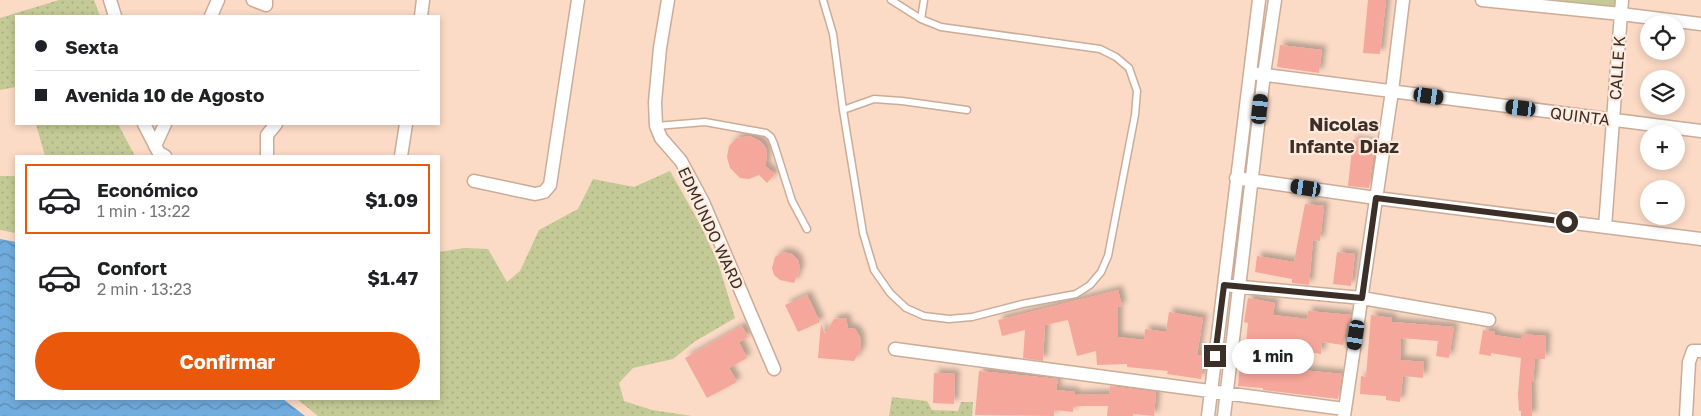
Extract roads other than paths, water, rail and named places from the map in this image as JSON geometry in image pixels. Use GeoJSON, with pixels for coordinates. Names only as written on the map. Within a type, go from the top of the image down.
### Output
{"type":"FeatureCollection","features":[{"type":"Feature","properties":{"kind":"street"},"geometry":{"type":"LineString","coordinates":[[110,0],[115,15]]}},
{"type":"Feature","properties":{"kind":"street"},"geometry":{"type":"LineString","coordinates":[[211,15],[218,0]]}},
{"type":"Feature","properties":{"kind":"street"},"geometry":{"type":"LineString","coordinates":[[253,0],[266,5],[266,0]]}},
{"type":"Feature","properties":{"kind":"street"},"geometry":{"type":"LineString","coordinates":[[421,15],[424,0]]}},
{"type":"Feature","properties":{"kind":"street"},"geometry":{"type":"LineString","coordinates":[[474,182],[535,194],[544,192],[550,185],[578,0]]}},
{"type":"Feature","properties":{"kind":"street","name":"EDMUNDO WARD"},"geometry":{"type":"LineString","coordinates":[[668,0],[656,84],[656,126],[661,138],[681,161],[703,202],[774,369]]}},
{"type":"Feature","properties":{"kind":"street"},"geometry":{"type":"LineString","coordinates":[[1224,416],[1253,180],[1260,0]]}},
{"type":"Feature","properties":{"kind":"street"},"geometry":{"type":"LineString","coordinates":[[1208,416],[1236,178],[1275,0]]}},
{"type":"Feature","properties":{"kind":"street"},"geometry":{"type":"LineString","coordinates":[[895,349],[1226,393],[1344,413],[1392,91],[1403,0]]}},
{"type":"Feature","properties":{"kind":"street"},"geometry":{"type":"LineString","coordinates":[[1482,0],[1701,24]]}},
{"type":"Feature","properties":{"kind":"street","name":"CALLE K"},"geometry":{"type":"LineString","coordinates":[[1605,227],[1622,0]]}},
{"type":"Feature","properties":{"kind":"street","name":"QUINTA"},"geometry":{"type":"LineString","coordinates":[[1258,74],[1701,131]]}},
{"type":"Feature","properties":{"kind":"street"},"geometry":{"type":"LineString","coordinates":[[144,125],[159,153],[163,155]]}},
{"type":"Feature","properties":{"kind":"street"},"geometry":{"type":"LineString","coordinates":[[155,146],[165,125]]}},
{"type":"Feature","properties":{"kind":"street"},"geometry":{"type":"LineString","coordinates":[[266,155],[267,135],[275,125]]}},
{"type":"Feature","properties":{"kind":"street"},"geometry":{"type":"LineString","coordinates":[[401,155],[406,125]]}},
{"type":"Feature","properties":{"kind":"street"},"geometry":{"type":"LineString","coordinates":[[1236,178],[1376,198],[1701,239]]}},
{"type":"Feature","properties":{"kind":"street"},"geometry":{"type":"LineString","coordinates":[[1224,285],[1362,298],[1489,320]]}},
{"type":"Feature","properties":{"kind":"street"},"geometry":{"type":"LineString","coordinates":[[1686,416],[1689,362],[1697,351]]}},
{"type":"Feature","properties":{"kind":"lane"},"geometry":{"type":"LineString","coordinates":[[824,0],[833,34],[863,233],[874,270],[890,293],[906,308],[924,316],[949,319],[972,317],[1022,304],[1076,294],[1090,285],[1101,272],[1108,256],[1135,115],[1137,91],[1129,68],[1116,57],[1100,49],[941,26],[921,19],[891,0]]}},
{"type":"Feature","properties":{"kind":"lane"},"geometry":{"type":"LineString","coordinates":[[921,19],[924,0]]}},
{"type":"Feature","properties":{"kind":"lane"},"geometry":{"type":"LineString","coordinates":[[843,110],[874,99],[967,110]]}},
{"type":"Feature","properties":{"kind":"lane"},"geometry":{"type":"LineString","coordinates":[[656,126],[705,122],[766,133],[771,136],[792,200],[807,229]]}},
{"type":"Feature","properties":{"kind":"water"},"geometry":{"type":"Polygon","coordinates":[[[0,239],[15,242],[15,400],[284,400],[305,416],[0,416],[0,239]]]}},
{"type":"Feature","properties":{"kind":"district","name":"Nicolas Infante Diaz"},"geometry":{"type":"Point","coordinates":[1344,134]}}]}
